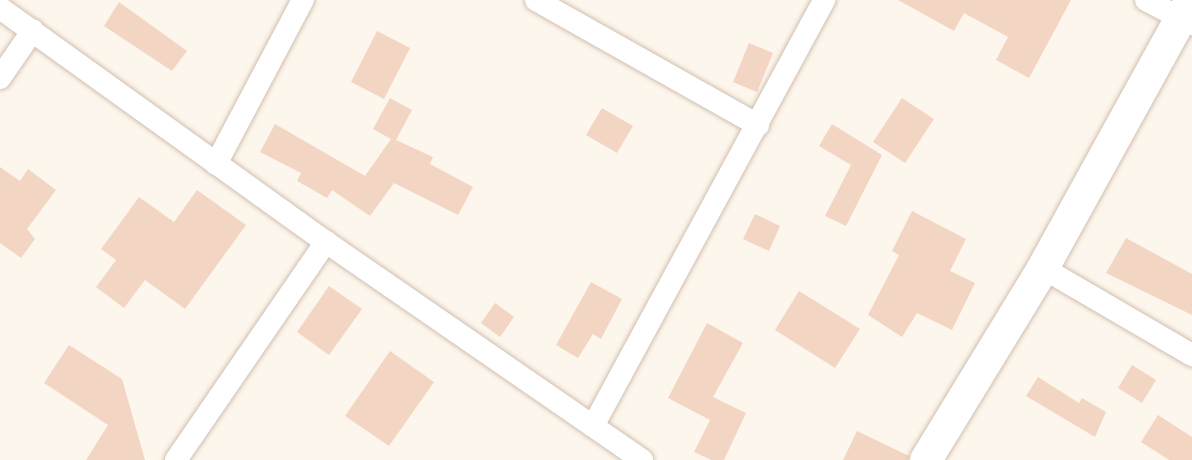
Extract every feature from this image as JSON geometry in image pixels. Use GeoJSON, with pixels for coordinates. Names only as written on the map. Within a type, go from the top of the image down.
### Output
{"type":"FeatureCollection","features":[{"type":"Feature","properties":{"kind":"street"},"geometry":{"type":"LineString","coordinates":[[216,164],[303,0]]}},
{"type":"Feature","properties":{"kind":"street"},"geometry":{"type":"LineString","coordinates":[[536,0],[758,125]]}},
{"type":"Feature","properties":{"kind":"street"},"geometry":{"type":"LineString","coordinates":[[593,426],[824,0]]}},
{"type":"Feature","properties":{"kind":"street"},"geometry":{"type":"LineString","coordinates":[[926,460],[1043,268],[1188,14],[1146,0]]}},
{"type":"Feature","properties":{"kind":"street"},"geometry":{"type":"LineString","coordinates":[[0,8],[326,242],[642,460]]}},
{"type":"Feature","properties":{"kind":"street"},"geometry":{"type":"LineString","coordinates":[[0,78],[33,30]]}},
{"type":"Feature","properties":{"kind":"street"},"geometry":{"type":"LineString","coordinates":[[176,460],[326,242]]}},
{"type":"Feature","properties":{"kind":"street"},"geometry":{"type":"LineString","coordinates":[[1043,268],[1192,355]]}},
{"type":"Feature","properties":{"kind":"building"},"geometry":{"type":"Polygon","coordinates":[[[898,0],[1071,0],[1029,78],[996,60],[1008,37],[964,13],[954,31],[898,0]]]}},
{"type":"Feature","properties":{"kind":"building"},"geometry":{"type":"Polygon","coordinates":[[[119,2],[187,51],[172,71],[104,26],[119,2]]]}},
{"type":"Feature","properties":{"kind":"building"},"geometry":{"type":"Polygon","coordinates":[[[377,31],[410,48],[384,99],[351,82],[377,31]]]}},
{"type":"Feature","properties":{"kind":"building"},"geometry":{"type":"Polygon","coordinates":[[[749,43],[773,53],[757,92],[733,82],[749,43]]]}},
{"type":"Feature","properties":{"kind":"building"},"geometry":{"type":"Polygon","coordinates":[[[390,98],[412,110],[396,140],[433,157],[430,164],[473,187],[458,215],[394,183],[370,216],[332,190],[327,198],[297,181],[301,173],[260,152],[275,124],[365,176],[391,139],[373,129],[390,98]]]}},
{"type":"Feature","properties":{"kind":"building"},"geometry":{"type":"Polygon","coordinates":[[[902,98],[934,119],[905,163],[873,142],[902,98]]]}},
{"type":"Feature","properties":{"kind":"building"},"geometry":{"type":"Polygon","coordinates":[[[602,108],[633,126],[617,153],[586,135],[602,108]]]}},
{"type":"Feature","properties":{"kind":"building"},"geometry":{"type":"Polygon","coordinates":[[[832,124],[882,155],[846,226],[825,216],[851,165],[819,146],[832,124]]]}},
{"type":"Feature","properties":{"kind":"building"},"geometry":{"type":"Polygon","coordinates":[[[0,167],[20,181],[28,169],[56,190],[27,229],[35,239],[21,258],[0,243],[0,167]]]}},
{"type":"Feature","properties":{"kind":"building"},"geometry":{"type":"Polygon","coordinates":[[[197,190],[246,225],[185,309],[145,280],[124,308],[96,287],[116,260],[101,249],[139,197],[174,222],[197,190]]]}},
{"type":"Feature","properties":{"kind":"building"},"geometry":{"type":"Polygon","coordinates":[[[912,211],[966,239],[950,271],[975,283],[952,330],[917,313],[902,337],[868,315],[899,255],[892,251],[912,211]]]}},
{"type":"Feature","properties":{"kind":"building"},"geometry":{"type":"Polygon","coordinates":[[[755,214],[780,226],[769,251],[743,239],[755,214]]]}},
{"type":"Feature","properties":{"kind":"building"},"geometry":{"type":"Polygon","coordinates":[[[1126,238],[1192,274],[1192,315],[1106,273],[1126,238]]]}},
{"type":"Feature","properties":{"kind":"building"},"geometry":{"type":"Polygon","coordinates":[[[591,282],[622,299],[601,339],[593,334],[578,358],[556,345],[591,282]]]}},
{"type":"Feature","properties":{"kind":"building"},"geometry":{"type":"Polygon","coordinates":[[[329,286],[362,309],[329,355],[297,332],[329,286]]]}},
{"type":"Feature","properties":{"kind":"building"},"geometry":{"type":"Polygon","coordinates":[[[799,291],[860,329],[835,368],[775,330],[799,291]]]}},
{"type":"Feature","properties":{"kind":"building"},"geometry":{"type":"Polygon","coordinates":[[[495,303],[514,317],[500,337],[481,323],[495,303]]]}},
{"type":"Feature","properties":{"kind":"building"},"geometry":{"type":"Polygon","coordinates":[[[707,323],[743,343],[713,397],[746,413],[724,460],[711,460],[694,452],[710,420],[668,398],[707,323]]]}},
{"type":"Feature","properties":{"kind":"building"},"geometry":{"type":"Polygon","coordinates":[[[69,345],[122,379],[145,460],[86,460],[108,425],[44,383],[69,345]]]}},
{"type":"Feature","properties":{"kind":"building"},"geometry":{"type":"Polygon","coordinates":[[[390,351],[434,382],[389,446],[345,416],[390,351]]]}},
{"type":"Feature","properties":{"kind":"building"},"geometry":{"type":"Polygon","coordinates":[[[1132,365],[1156,380],[1142,403],[1118,388],[1132,365]]]}},
{"type":"Feature","properties":{"kind":"building"},"geometry":{"type":"Polygon","coordinates":[[[1038,377],[1079,403],[1082,398],[1106,412],[1095,437],[1026,396],[1038,377]]]}},
{"type":"Feature","properties":{"kind":"building"},"geometry":{"type":"Polygon","coordinates":[[[1158,415],[1192,437],[1192,460],[1169,460],[1141,442],[1158,415]]]}},
{"type":"Feature","properties":{"kind":"building"},"geometry":{"type":"Polygon","coordinates":[[[857,431],[909,456],[908,460],[843,460],[857,431]]]}}]}
